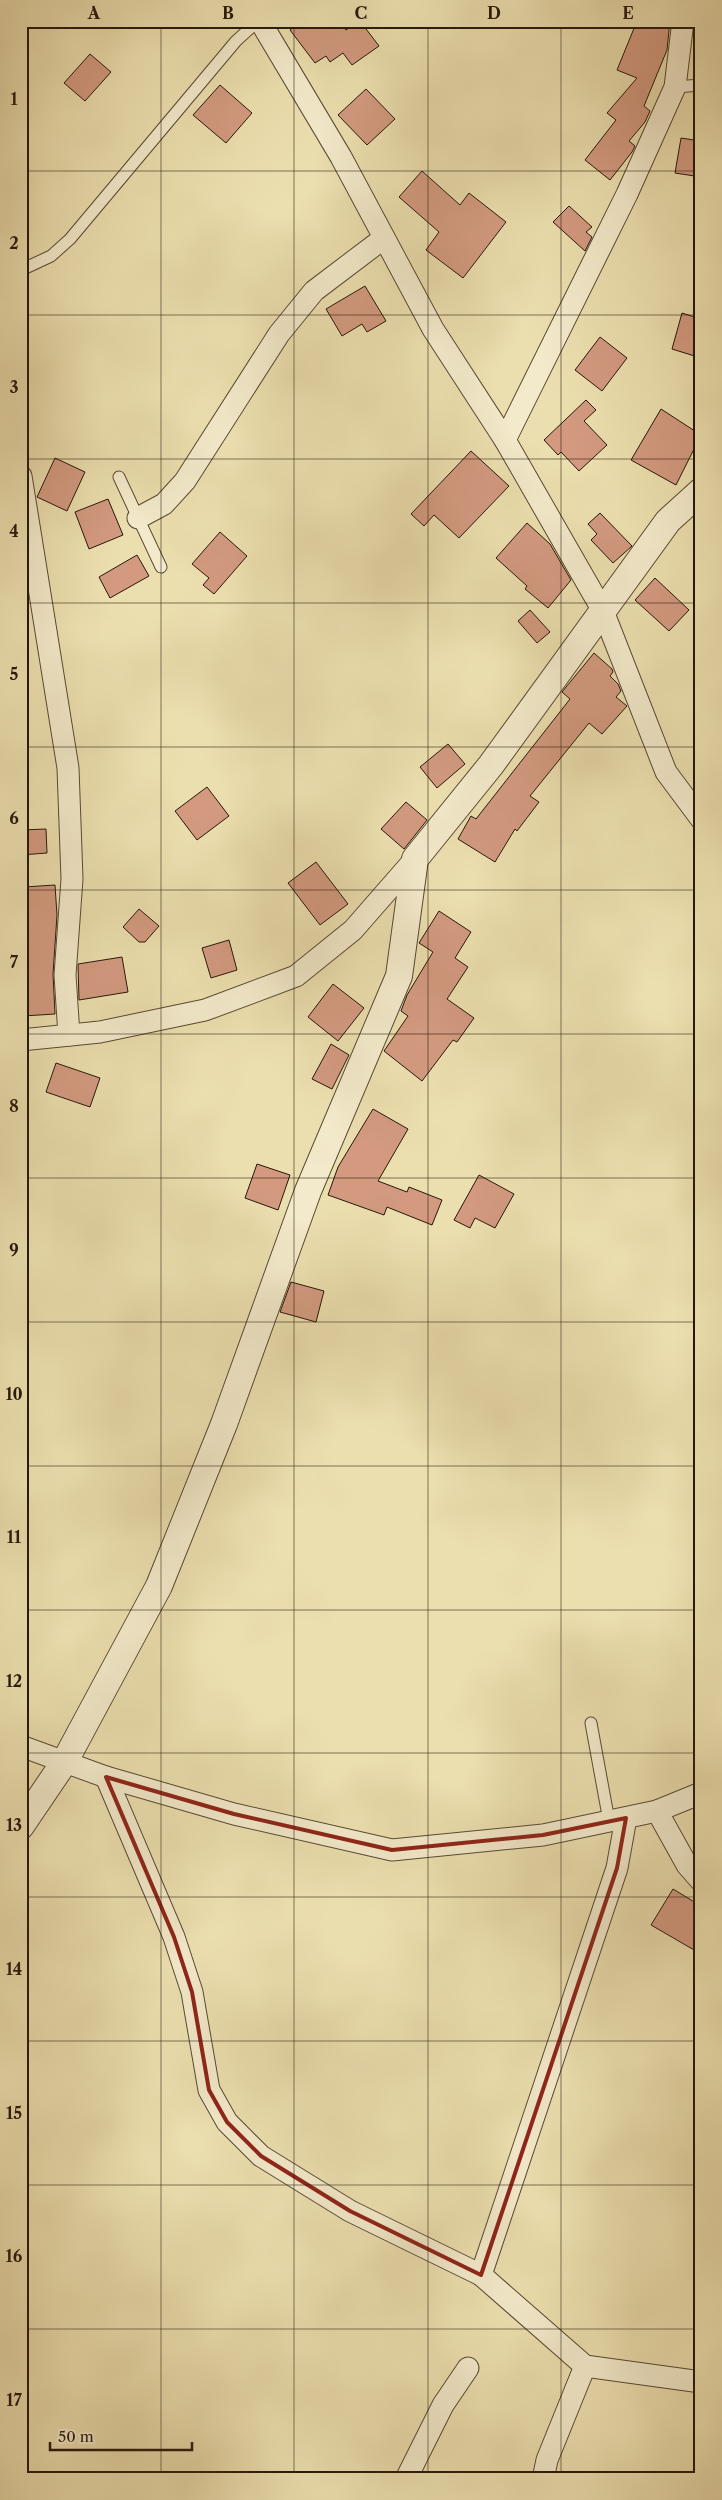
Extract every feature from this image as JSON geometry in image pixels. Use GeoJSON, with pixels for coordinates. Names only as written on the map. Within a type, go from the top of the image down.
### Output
{"type":"FeatureCollection","features":[{"type":"Feature","properties":{"kind":"street"},"geometry":{"type":"LineString","coordinates":[[259,21],[340,158],[433,328],[505,440],[603,611],[666,772],[701,819]]}},
{"type":"Feature","properties":{"kind":"street"},"geometry":{"type":"LineString","coordinates":[[505,440],[627,194],[675,87],[683,21]]}},
{"type":"Feature","properties":{"kind":"street"},"geometry":{"type":"LineString","coordinates":[[138,518],[164,504],[185,481],[279,334],[314,291],[384,238]]}},
{"type":"Feature","properties":{"kind":"street"},"geometry":{"type":"LineString","coordinates":[[21,476],[68,768],[72,879],[65,975],[69,1035]]}},
{"type":"Feature","properties":{"kind":"street"},"geometry":{"type":"LineString","coordinates":[[21,1040],[100,1032],[205,1010],[296,976],[353,930],[415,859],[491,766],[668,521],[701,491]]}},
{"type":"Feature","properties":{"kind":"street"},"geometry":{"type":"LineString","coordinates":[[21,1826],[65,1761],[159,1586],[224,1424],[308,1191],[399,976],[415,859]]}},
{"type":"Feature","properties":{"kind":"street"},"geometry":{"type":"LineString","coordinates":[[21,1746],[106,1777],[234,1814],[392,1850],[544,1835],[657,1811],[701,1793]]}},
{"type":"Feature","properties":{"kind":"street"},"geometry":{"type":"LineString","coordinates":[[106,1777],[174,1938],[192,1992],[209,2090],[227,2122],[261,2156],[350,2211],[481,2275],[585,2366],[701,2382]]}},
{"type":"Feature","properties":{"kind":"street"},"geometry":{"type":"LineString","coordinates":[[657,1811],[687,1866],[701,1882]]}},
{"type":"Feature","properties":{"kind":"street"},"geometry":{"type":"LineString","coordinates":[[481,2275],[617,1868],[618,1820]]}},
{"type":"Feature","properties":{"kind":"street"},"geometry":{"type":"LineString","coordinates":[[544,2479],[547,2460],[585,2366]]}},
{"type":"Feature","properties":{"kind":"street"},"geometry":{"type":"LineString","coordinates":[[406,2479],[443,2405],[468,2368]]}},
{"type":"Feature","properties":{"kind":"lane"},"geometry":{"type":"LineString","coordinates":[[21,270],[51,256],[70,239],[236,41],[259,21]]}},
{"type":"Feature","properties":{"kind":"lane"},"geometry":{"type":"LineString","coordinates":[[675,87],[701,85]]}},
{"type":"Feature","properties":{"kind":"lane"},"geometry":{"type":"LineString","coordinates":[[118,477],[161,566]]}},
{"type":"Feature","properties":{"kind":"lane"},"geometry":{"type":"LineString","coordinates":[[591,1723],[618,1820]]}},
{"type":"Feature","properties":{"kind":"highlighted area"},"geometry":{"type":"Polygon","coordinates":[[[106,1777],[234,1814],[392,1850],[543,1835],[626,1818],[617,1868],[481,2275],[350,2211],[261,2156],[227,2122],[209,2090],[192,1992],[174,1937],[106,1777]]]}},
{"type":"Feature","properties":{"kind":"building"},"geometry":{"type":"Polygon","coordinates":[[[302,21],[340,21],[346,30],[360,21],[379,46],[352,65],[343,53],[330,62],[326,56],[315,63],[290,30],[302,21]]]}},
{"type":"Feature","properties":{"kind":"building"},"geometry":{"type":"Polygon","coordinates":[[[637,21],[670,21],[667,50],[644,106],[650,111],[645,122],[629,141],[635,146],[610,180],[585,160],[616,120],[607,113],[637,78],[617,70],[637,21]]]}},
{"type":"Feature","properties":{"kind":"building"},"geometry":{"type":"Polygon","coordinates":[[[90,54],[111,72],[85,101],[64,83],[90,54]]]}},
{"type":"Feature","properties":{"kind":"building"},"geometry":{"type":"Polygon","coordinates":[[[220,85],[252,113],[226,143],[193,115],[220,85]]]}},
{"type":"Feature","properties":{"kind":"building"},"geometry":{"type":"Polygon","coordinates":[[[366,89],[395,119],[367,145],[338,115],[366,89]]]}},
{"type":"Feature","properties":{"kind":"building"},"geometry":{"type":"Polygon","coordinates":[[[681,138],[701,141],[701,177],[675,173],[681,138]]]}},
{"type":"Feature","properties":{"kind":"building"},"geometry":{"type":"Polygon","coordinates":[[[422,171],[460,205],[469,193],[506,222],[463,278],[426,250],[439,232],[399,197],[422,171]]]}},
{"type":"Feature","properties":{"kind":"building"},"geometry":{"type":"Polygon","coordinates":[[[569,206],[592,227],[586,232],[592,237],[585,251],[553,222],[569,206]]]}},
{"type":"Feature","properties":{"kind":"building"},"geometry":{"type":"Polygon","coordinates":[[[365,286],[386,321],[367,332],[362,324],[342,336],[326,309],[365,286]]]}},
{"type":"Feature","properties":{"kind":"building"},"geometry":{"type":"Polygon","coordinates":[[[682,313],[701,319],[701,358],[672,349],[682,313]]]}},
{"type":"Feature","properties":{"kind":"building"},"geometry":{"type":"Polygon","coordinates":[[[600,337],[627,358],[602,391],[575,370],[600,337]]]}},
{"type":"Feature","properties":{"kind":"building"},"geometry":{"type":"Polygon","coordinates":[[[586,400],[596,410],[584,421],[607,445],[579,471],[561,452],[558,455],[544,440],[586,400]]]}},
{"type":"Feature","properties":{"kind":"building"},"geometry":{"type":"Polygon","coordinates":[[[661,409],[701,435],[676,485],[631,460],[661,409]]]}},
{"type":"Feature","properties":{"kind":"building"},"geometry":{"type":"Polygon","coordinates":[[[471,451],[509,486],[459,538],[434,515],[424,526],[411,514],[471,451]]]}},
{"type":"Feature","properties":{"kind":"building"},"geometry":{"type":"Polygon","coordinates":[[[55,458],[85,472],[67,511],[37,497],[55,458]]]}},
{"type":"Feature","properties":{"kind":"building"},"geometry":{"type":"Polygon","coordinates":[[[108,499],[123,535],[89,549],[75,512],[108,499]]]}},
{"type":"Feature","properties":{"kind":"building"},"geometry":{"type":"Polygon","coordinates":[[[600,513],[632,546],[613,563],[591,540],[597,534],[588,524],[600,513]]]}},
{"type":"Feature","properties":{"kind":"building"},"geometry":{"type":"Polygon","coordinates":[[[527,523],[550,544],[571,580],[548,608],[525,589],[527,586],[496,558],[527,523]]]}},
{"type":"Feature","properties":{"kind":"building"},"geometry":{"type":"Polygon","coordinates":[[[220,532],[247,556],[214,594],[203,585],[209,578],[192,564],[220,532]]]}},
{"type":"Feature","properties":{"kind":"building"},"geometry":{"type":"Polygon","coordinates":[[[137,555],[149,576],[110,598],[99,577],[137,555]]]}},
{"type":"Feature","properties":{"kind":"building"},"geometry":{"type":"Polygon","coordinates":[[[655,578],[689,610],[669,631],[635,600],[655,578]]]}},
{"type":"Feature","properties":{"kind":"building"},"geometry":{"type":"Polygon","coordinates":[[[530,610],[550,632],[537,643],[518,621],[530,610]]]}},
{"type":"Feature","properties":{"kind":"building"},"geometry":{"type":"Polygon","coordinates":[[[594,653],[612,669],[613,672],[610,676],[618,684],[621,691],[616,697],[627,706],[602,734],[589,723],[530,796],[539,802],[517,831],[515,829],[495,862],[458,839],[471,816],[476,819],[570,699],[562,692],[594,653]]]}},
{"type":"Feature","properties":{"kind":"building"},"geometry":{"type":"Polygon","coordinates":[[[448,744],[465,764],[437,788],[420,767],[448,744]]]}},
{"type":"Feature","properties":{"kind":"building"},"geometry":{"type":"Polygon","coordinates":[[[207,787],[229,816],[197,840],[175,811],[207,787]]]}},
{"type":"Feature","properties":{"kind":"building"},"geometry":{"type":"Polygon","coordinates":[[[406,802],[427,820],[404,849],[381,829],[406,802]]]}},
{"type":"Feature","properties":{"kind":"building"},"geometry":{"type":"Polygon","coordinates":[[[46,829],[47,853],[21,855],[21,830],[46,829]]]}},
{"type":"Feature","properties":{"kind":"building"},"geometry":{"type":"Polygon","coordinates":[[[316,862],[348,904],[320,925],[288,883],[316,862]]]}},
{"type":"Feature","properties":{"kind":"building"},"geometry":{"type":"Polygon","coordinates":[[[55,885],[57,915],[53,974],[55,1014],[23,1016],[21,937],[27,936],[24,887],[55,885]]]}},
{"type":"Feature","properties":{"kind":"building"},"geometry":{"type":"Polygon","coordinates":[[[139,909],[159,926],[145,942],[139,942],[123,927],[139,909]]]}},
{"type":"Feature","properties":{"kind":"building"},"geometry":{"type":"Polygon","coordinates":[[[439,911],[471,932],[455,958],[468,967],[447,999],[474,1018],[457,1042],[453,1040],[422,1081],[384,1051],[408,1016],[401,1011],[407,995],[433,952],[419,943],[439,911]]]}},
{"type":"Feature","properties":{"kind":"building"},"geometry":{"type":"Polygon","coordinates":[[[229,940],[237,970],[211,978],[202,948],[229,940]]]}},
{"type":"Feature","properties":{"kind":"building"},"geometry":{"type":"Polygon","coordinates":[[[122,957],[128,992],[79,1000],[78,964],[122,957]]]}},
{"type":"Feature","properties":{"kind":"building"},"geometry":{"type":"Polygon","coordinates":[[[333,984],[364,1008],[338,1041],[308,1017],[333,984]]]}},
{"type":"Feature","properties":{"kind":"building"},"geometry":{"type":"Polygon","coordinates":[[[331,1044],[349,1055],[332,1089],[312,1079],[331,1044]]]}},
{"type":"Feature","properties":{"kind":"building"},"geometry":{"type":"Polygon","coordinates":[[[56,1063],[100,1078],[90,1107],[46,1092],[56,1063]]]}},
{"type":"Feature","properties":{"kind":"building"},"geometry":{"type":"Polygon","coordinates":[[[373,1109],[408,1129],[378,1181],[407,1192],[409,1187],[442,1200],[432,1225],[387,1207],[384,1215],[328,1195],[338,1167],[373,1109]]]}},
{"type":"Feature","properties":{"kind":"building"},"geometry":{"type":"Polygon","coordinates":[[[257,1164],[290,1175],[278,1210],[245,1198],[257,1164]]]}},
{"type":"Feature","properties":{"kind":"building"},"geometry":{"type":"Polygon","coordinates":[[[479,1175],[514,1194],[495,1228],[475,1218],[470,1228],[454,1220],[479,1175]]]}},
{"type":"Feature","properties":{"kind":"building"},"geometry":{"type":"Polygon","coordinates":[[[291,1282],[324,1291],[316,1322],[280,1312],[291,1282]]]}},
{"type":"Feature","properties":{"kind":"building"},"geometry":{"type":"Polygon","coordinates":[[[673,1889],[701,1906],[701,1954],[651,1925],[673,1889]]]}}]}
